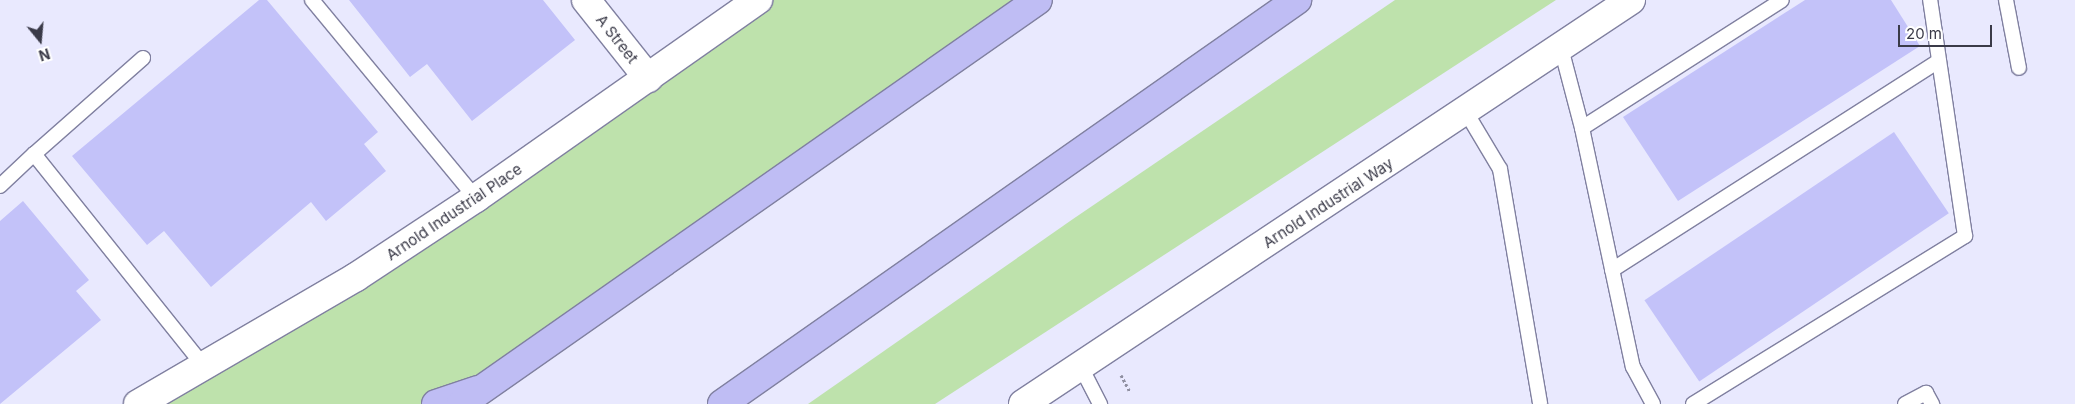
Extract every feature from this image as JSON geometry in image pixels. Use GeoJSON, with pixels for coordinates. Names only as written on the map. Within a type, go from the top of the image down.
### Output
{"type":"FeatureCollection","features":[{"type":"Feature","properties":{"kind":"highway"},"geometry":{"type":"LineString","coordinates":[[461,404],[1038,0]]}},
{"type":"Feature","properties":{"kind":"highway"},"geometry":{"type":"LineString","coordinates":[[722,404],[1298,0]]}},
{"type":"Feature","properties":{"kind":"highway"},"geometry":{"type":"LineString","coordinates":[[436,404],[486,387]]}},
{"type":"Feature","properties":{"kind":"street","name":"A Street"},"geometry":{"type":"LineString","coordinates":[[586,0],[648,78]]}},
{"type":"Feature","properties":{"kind":"street","name":"Arnold Industrial Place"},"geometry":{"type":"LineString","coordinates":[[138,404],[356,277],[476,198],[758,0]]}},
{"type":"Feature","properties":{"kind":"street","name":"Arnold Industrial Way"},"geometry":{"type":"LineString","coordinates":[[1023,404],[1466,112],[1632,0]]}},
{"type":"Feature","properties":{"kind":"lane"},"geometry":{"type":"LineString","coordinates":[[312,0],[476,198]]}},
{"type":"Feature","properties":{"kind":"lane"},"geometry":{"type":"LineString","coordinates":[[1582,128],[1782,0]]}},
{"type":"Feature","properties":{"kind":"lane"},"geometry":{"type":"LineString","coordinates":[[1693,404],[1966,236],[1930,0]]}},
{"type":"Feature","properties":{"kind":"lane"},"geometry":{"type":"LineString","coordinates":[[2006,0],[2019,68]]}},
{"type":"Feature","properties":{"kind":"lane"},"geometry":{"type":"LineString","coordinates":[[1561,48],[1582,128],[1633,367],[1653,404]]}},
{"type":"Feature","properties":{"kind":"lane"},"geometry":{"type":"LineString","coordinates":[[0,186],[143,58]]}},
{"type":"Feature","properties":{"kind":"lane"},"geometry":{"type":"LineString","coordinates":[[1612,270],[1939,61]]}},
{"type":"Feature","properties":{"kind":"lane"},"geometry":{"type":"LineString","coordinates":[[1466,112],[1500,169],[1540,404]]}},
{"type":"Feature","properties":{"kind":"lane"},"geometry":{"type":"LineString","coordinates":[[34,154],[204,366]]}},
{"type":"Feature","properties":{"kind":"lane"},"geometry":{"type":"LineString","coordinates":[[1081,367],[1100,404]]}},
{"type":"Feature","properties":{"kind":"lane"},"geometry":{"type":"LineString","coordinates":[[1905,404],[1926,393],[1932,404]]}},
{"type":"Feature","properties":{"kind":"green space"},"geometry":{"type":"Polygon","coordinates":[[[758,0],[1048,0],[436,404],[138,404],[758,0]]]}},
{"type":"Feature","properties":{"kind":"green space"},"geometry":{"type":"Polygon","coordinates":[[[1395,0],[1556,0],[935,404],[808,404],[1073,219],[1395,0]]]}},
{"type":"Feature","properties":{"kind":"building"},"geometry":{"type":"Polygon","coordinates":[[[259,0],[267,0],[378,132],[364,144],[386,171],[326,221],[311,202],[211,287],[164,231],[147,245],[72,156],[259,0]]]}},
{"type":"Feature","properties":{"kind":"building"},"geometry":{"type":"Polygon","coordinates":[[[349,0],[543,0],[575,40],[472,121],[427,64],[410,77],[349,0]]]}},
{"type":"Feature","properties":{"kind":"building"},"geometry":{"type":"Polygon","coordinates":[[[1805,0],[1891,0],[1920,46],[1678,201],[1623,117],[1805,0]]]}},
{"type":"Feature","properties":{"kind":"building"},"geometry":{"type":"Polygon","coordinates":[[[1894,132],[1949,213],[1699,382],[1644,300],[1894,132]]]}},
{"type":"Feature","properties":{"kind":"building"},"geometry":{"type":"Polygon","coordinates":[[[23,201],[89,280],[76,291],[101,320],[0,404],[0,221],[23,201]]]}}]}
